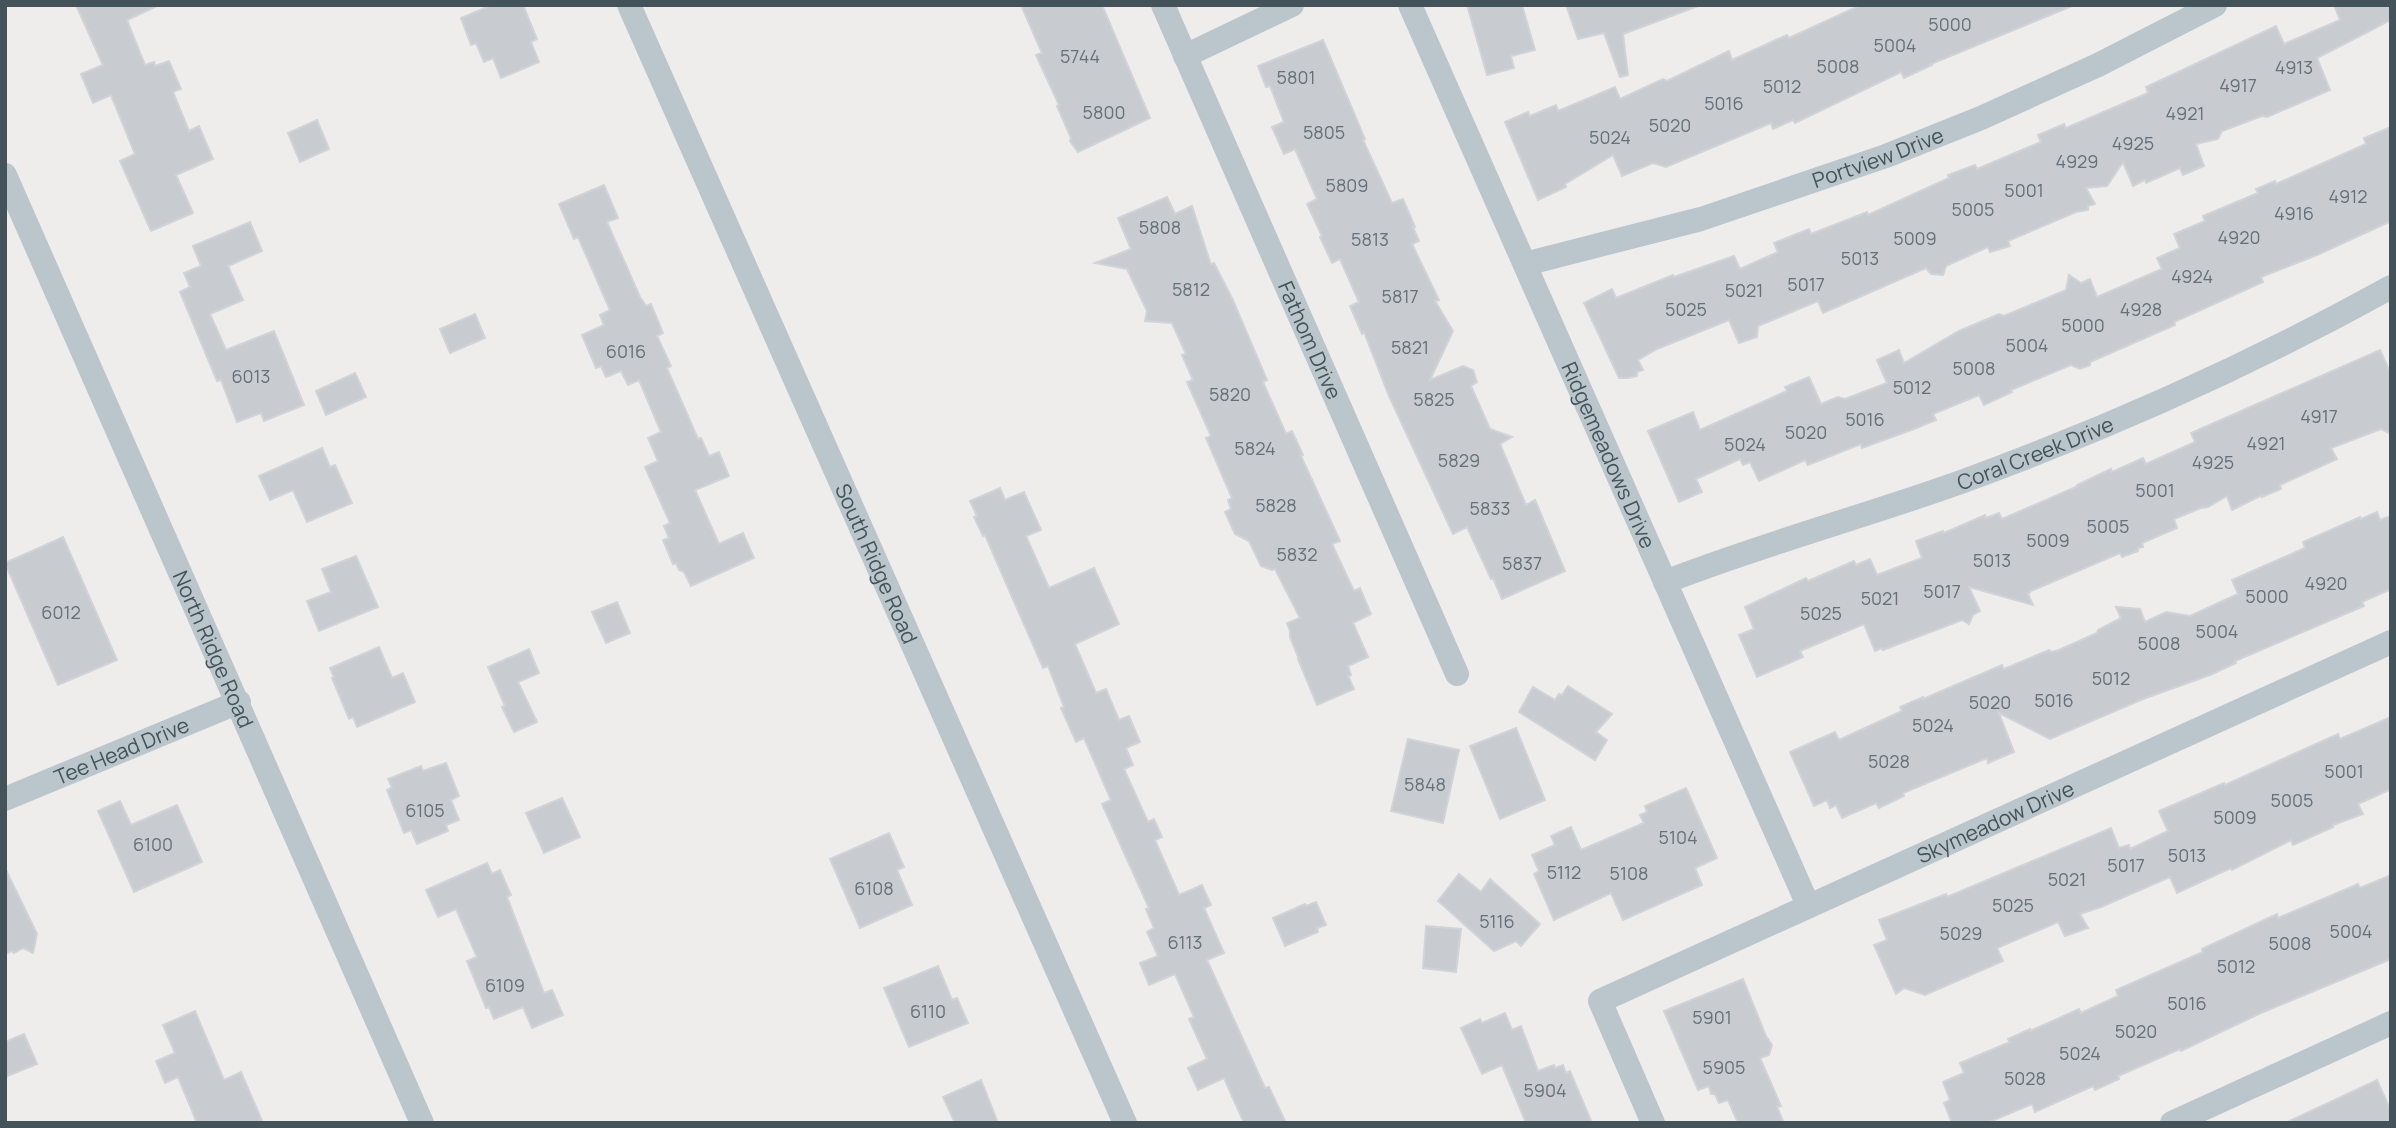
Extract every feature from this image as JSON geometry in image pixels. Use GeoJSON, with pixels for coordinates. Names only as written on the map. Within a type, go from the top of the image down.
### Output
{"type":"FeatureCollection","features":[{"type":"Feature","properties":{"kind":"street","name":"South Ridge Road"},"geometry":{"type":"LineString","coordinates":[[629,5],[1125,1123]]}},
{"type":"Feature","properties":{"kind":"street","name":"Fathom Drive"},"geometry":{"type":"LineString","coordinates":[[1163,5],[1457,674]]}},
{"type":"Feature","properties":{"kind":"street"},"geometry":{"type":"LineString","coordinates":[[1185,56],[1292,5]]}},
{"type":"Feature","properties":{"kind":"street","name":"Ridgemeadows Drive"},"geometry":{"type":"LineString","coordinates":[[1410,5],[1808,905]]}},
{"type":"Feature","properties":{"kind":"street","name":"Portview Drive"},"geometry":{"type":"LineString","coordinates":[[1525,264],[1701,219],[1886,156],[1981,118],[2074,76],[2216,5]]}},
{"type":"Feature","properties":{"kind":"street","name":"North Ridge Road"},"geometry":{"type":"LineString","coordinates":[[5,175],[422,1123]]}},
{"type":"Feature","properties":{"kind":"street","name":"Coral Creek Drive"},"geometry":{"type":"LineString","coordinates":[[1665,582],[1720,560],[1958,483],[2043,451],[2138,412],[2342,314],[2391,287]]}},
{"type":"Feature","properties":{"kind":"street","name":"Skymeadow Drive"},"geometry":{"type":"LineString","coordinates":[[1653,1123],[1601,1001],[2391,642]]}},
{"type":"Feature","properties":{"kind":"street","name":"Tee Head Drive"},"geometry":{"type":"LineString","coordinates":[[5,799],[239,702]]}},
{"type":"Feature","properties":{"kind":"street"},"geometry":{"type":"LineString","coordinates":[[2172,1123],[2391,1023]]}},
{"type":"Feature","properties":{"kind":"building"},"geometry":{"type":"Polygon","coordinates":[[[76,5],[159,5],[127,20],[145,65],[154,62],[155,66],[169,61],[181,89],[173,92],[189,131],[199,126],[213,159],[176,175],[193,213],[151,231],[120,161],[135,154],[111,95],[93,103],[81,74],[103,65],[76,5]]]}},
{"type":"Feature","properties":{"kind":"building"},"geometry":{"type":"Polygon","coordinates":[[[492,5],[523,5],[537,39],[531,42],[539,62],[501,78],[493,58],[484,62],[476,43],[471,45],[461,18],[492,5]]]}},
{"type":"Feature","properties":{"kind":"building"},"geometry":{"type":"Polygon","coordinates":[[[1021,5],[1102,5],[1150,118],[1078,152],[1070,141],[1057,106],[1059,105],[1036,55],[1042,53],[1021,5]]]}},
{"type":"Feature","properties":{"kind":"building"},"geometry":{"type":"Polygon","coordinates":[[[1467,5],[1522,5],[1535,50],[1511,56],[1514,68],[1487,75],[1467,5]]]}},
{"type":"Feature","properties":{"kind":"building"},"geometry":{"type":"Polygon","coordinates":[[[1566,5],[1698,6],[1623,34],[1628,75],[1620,77],[1604,33],[1578,39],[1566,5]]]}},
{"type":"Feature","properties":{"kind":"building"},"geometry":{"type":"Polygon","coordinates":[[[1861,5],[2072,6],[1931,64],[1904,78],[1901,72],[1795,123],[1793,120],[1773,129],[1771,123],[1666,167],[1653,163],[1622,176],[1613,155],[1565,184],[1566,187],[1538,200],[1505,122],[1528,112],[1530,116],[1556,105],[1558,111],[1615,87],[1620,99],[1663,79],[1667,81],[1729,51],[1732,60],[1787,35],[1789,38],[1861,5]]]}},
{"type":"Feature","properties":{"kind":"building"},"geometry":{"type":"Polygon","coordinates":[[[2334,5],[2391,5],[2391,20],[2317,58],[2330,90],[2267,117],[2262,116],[2222,131],[2218,139],[2196,144],[2204,166],[2183,175],[2180,168],[2133,186],[2123,162],[2107,186],[2086,188],[2095,204],[2088,206],[2088,210],[2076,212],[2008,241],[2010,246],[1990,252],[1988,247],[1946,266],[1943,275],[1931,274],[1926,268],[1823,313],[1818,301],[1758,326],[1757,337],[1739,343],[1729,320],[1657,349],[1638,360],[1643,370],[1637,372],[1637,376],[1628,378],[1619,378],[1584,303],[1612,289],[1616,298],[1673,275],[1674,277],[1734,256],[1740,269],[1778,252],[1774,243],[1809,229],[1811,234],[1867,212],[1868,215],[1949,178],[1948,175],[1975,165],[1977,169],[2041,142],[2038,135],[2064,124],[2066,128],[2148,93],[2146,87],[2276,26],[2284,44],[2340,20],[2334,5]]]}},
{"type":"Feature","properties":{"kind":"building"},"geometry":{"type":"Polygon","coordinates":[[[1323,40],[1365,139],[1363,140],[1392,203],[1403,199],[1419,241],[1412,244],[1439,300],[1435,301],[1453,331],[1430,380],[1463,366],[1473,370],[1477,382],[1471,386],[1490,429],[1512,437],[1500,444],[1526,505],[1535,500],[1565,571],[1502,599],[1467,527],[1453,534],[1350,306],[1359,302],[1340,259],[1332,263],[1320,237],[1322,236],[1307,204],[1317,199],[1295,149],[1284,154],[1272,127],[1284,122],[1270,86],[1266,87],[1258,66],[1323,40]]]}},
{"type":"Feature","properties":{"kind":"building"},"geometry":{"type":"Polygon","coordinates":[[[317,120],[329,149],[300,162],[288,133],[317,120]]]}},
{"type":"Feature","properties":{"kind":"building"},"geometry":{"type":"Polygon","coordinates":[[[2391,127],[2391,221],[2261,277],[2263,282],[2080,369],[2071,365],[2011,390],[2012,392],[1984,405],[1979,395],[1933,414],[1936,420],[1914,429],[1862,448],[1861,444],[1808,465],[1805,460],[1759,481],[1750,462],[1743,465],[1740,459],[1696,479],[1702,492],[1679,502],[1648,431],[1693,412],[1700,430],[1787,391],[1785,387],[1809,377],[1821,404],[1838,397],[1845,399],[1887,383],[1877,360],[1899,350],[1904,363],[1959,331],[2066,290],[2069,275],[2081,283],[2090,279],[2097,297],[2162,269],[2157,258],[2180,248],[2174,234],[2205,221],[2203,216],[2258,193],[2256,189],[2275,181],[2276,184],[2366,144],[2364,138],[2391,127]]]}},
{"type":"Feature","properties":{"kind":"building"},"geometry":{"type":"Polygon","coordinates":[[[604,185],[618,218],[607,222],[640,297],[646,306],[651,304],[663,333],[657,336],[671,366],[667,368],[698,439],[701,438],[709,456],[719,452],[729,476],[695,490],[719,544],[743,533],[754,558],[691,586],[684,572],[679,570],[676,563],[673,564],[663,540],[669,538],[664,526],[670,523],[645,467],[658,461],[648,438],[661,432],[639,380],[628,385],[621,371],[606,377],[601,366],[596,368],[582,335],[604,325],[600,315],[610,310],[578,237],[574,239],[559,204],[604,185]]]}},
{"type":"Feature","properties":{"kind":"building"},"geometry":{"type":"Polygon","coordinates":[[[1167,197],[1175,214],[1192,206],[1211,265],[1214,263],[1232,298],[1267,380],[1263,382],[1286,434],[1292,431],[1340,541],[1332,544],[1354,591],[1360,588],[1371,614],[1353,623],[1368,657],[1348,666],[1351,675],[1348,676],[1354,689],[1317,705],[1287,623],[1300,618],[1275,569],[1261,566],[1249,541],[1235,534],[1225,512],[1231,509],[1228,500],[1232,498],[1206,438],[1211,436],[1187,382],[1193,380],[1182,355],[1186,354],[1172,323],[1145,321],[1147,311],[1127,269],[1095,263],[1131,249],[1118,218],[1167,197]]]}},
{"type":"Feature","properties":{"kind":"building"},"geometry":{"type":"Polygon","coordinates":[[[250,222],[262,251],[228,266],[243,300],[210,314],[226,350],[274,331],[304,405],[264,421],[261,413],[237,422],[221,380],[217,381],[180,292],[190,287],[184,273],[201,266],[193,246],[250,222]]]}},
{"type":"Feature","properties":{"kind":"building"},"geometry":{"type":"Polygon","coordinates":[[[475,314],[485,338],[450,353],[440,329],[475,314]]]}},
{"type":"Feature","properties":{"kind":"building"},"geometry":{"type":"Polygon","coordinates":[[[2380,350],[2391,374],[2391,434],[2381,429],[2331,448],[2337,459],[2280,485],[2281,489],[2232,510],[2227,496],[2208,507],[2174,519],[2177,528],[2142,543],[2143,547],[2138,548],[2138,551],[2122,557],[2120,553],[2031,591],[2028,594],[2033,605],[1969,587],[1980,611],[1973,615],[1969,624],[1962,620],[1875,651],[1864,624],[1800,651],[1803,657],[1757,677],[1739,635],[1754,629],[1745,607],[1806,578],[1808,581],[1854,561],[1856,565],[1870,559],[1877,575],[1922,558],[1916,541],[1943,531],[1944,533],[1985,515],[1986,518],[1999,513],[2002,519],[2111,469],[2112,472],[2143,458],[2146,464],[2195,442],[2191,433],[2380,350]]]}},
{"type":"Feature","properties":{"kind":"building"},"geometry":{"type":"Polygon","coordinates":[[[355,373],[366,397],[326,415],[316,391],[355,373]]]}},
{"type":"Feature","properties":{"kind":"building"},"geometry":{"type":"Polygon","coordinates":[[[322,448],[330,467],[335,465],[352,503],[307,522],[293,490],[270,500],[259,476],[322,448]]]}},
{"type":"Feature","properties":{"kind":"building"},"geometry":{"type":"Polygon","coordinates":[[[1000,488],[1005,500],[1024,492],[1041,530],[1026,536],[1049,588],[1094,568],[1119,624],[1075,644],[1096,693],[1106,689],[1119,720],[1129,716],[1140,742],[1126,748],[1133,765],[1124,769],[1148,822],[1154,819],[1162,837],[1155,840],[1179,895],[1202,885],[1211,905],[1204,908],[1224,953],[1207,960],[1265,1088],[1269,1087],[1286,1123],[1244,1123],[1224,1078],[1198,1090],[1188,1068],[1207,1059],[1189,1019],[1194,1017],[1175,974],[1149,985],[1140,963],[1158,956],[1147,932],[1154,928],[1146,909],[1149,908],[1102,804],[1111,800],[1084,738],[1076,742],[1061,708],[1064,707],[1048,666],[1043,668],[985,535],[983,536],[974,517],[977,516],[970,501],[1000,488]]]}},
{"type":"Feature","properties":{"kind":"building"},"geometry":{"type":"Polygon","coordinates":[[[2377,512],[2380,520],[2391,516],[2391,589],[2362,602],[2364,606],[2235,661],[2236,663],[2210,675],[2143,699],[2050,739],[1999,713],[2014,752],[1988,763],[1987,758],[1903,793],[1904,796],[1879,808],[1876,803],[1842,818],[1836,805],[1830,808],[1827,800],[1814,806],[1790,752],[1835,732],[1839,740],[1902,711],[1900,707],[2002,665],[2004,669],[2049,650],[2059,650],[2097,633],[2121,618],[2116,607],[2140,609],[2145,622],[2166,612],[2190,616],[2238,594],[2232,580],[2305,548],[2303,542],[2377,512]]]}},
{"type":"Feature","properties":{"kind":"building"},"geometry":{"type":"Polygon","coordinates":[[[63,537],[117,660],[58,685],[5,563],[63,537]]]}},
{"type":"Feature","properties":{"kind":"building"},"geometry":{"type":"Polygon","coordinates":[[[356,556],[378,607],[319,631],[307,601],[331,592],[322,569],[356,556]]]}},
{"type":"Feature","properties":{"kind":"building"},"geometry":{"type":"Polygon","coordinates":[[[617,602],[630,633],[606,643],[592,612],[617,602]]]}},
{"type":"Feature","properties":{"kind":"building"},"geometry":{"type":"Polygon","coordinates":[[[379,647],[392,678],[403,673],[415,702],[357,727],[353,717],[349,719],[330,668],[379,647]]]}},
{"type":"Feature","properties":{"kind":"building"},"geometry":{"type":"Polygon","coordinates":[[[529,649],[539,673],[518,682],[537,722],[514,732],[488,667],[529,649]]]}},
{"type":"Feature","properties":{"kind":"building"},"geometry":{"type":"Polygon","coordinates":[[[1568,686],[1612,714],[1596,732],[1607,740],[1595,760],[1519,712],[1533,687],[1555,700],[1568,686]]]}},
{"type":"Feature","properties":{"kind":"building"},"geometry":{"type":"Polygon","coordinates":[[[2391,717],[2391,789],[2358,804],[2363,814],[2293,845],[2291,840],[2232,870],[2231,868],[2177,893],[2170,877],[2080,914],[2088,928],[2065,936],[2058,922],[1997,948],[2003,961],[1925,995],[1904,988],[1896,994],[1874,945],[1887,940],[1879,920],[1946,894],[1947,897],[2111,828],[2119,848],[2129,845],[2130,849],[2168,831],[2159,811],[2224,783],[2225,785],[2338,734],[2340,739],[2391,717]]]}},
{"type":"Feature","properties":{"kind":"building"},"geometry":{"type":"Polygon","coordinates":[[[1516,728],[1545,800],[1500,819],[1470,746],[1516,728]]]}},
{"type":"Feature","properties":{"kind":"building"},"geometry":{"type":"Polygon","coordinates":[[[1408,739],[1459,750],[1443,823],[1391,811],[1408,739]]]}},
{"type":"Feature","properties":{"kind":"building"},"geometry":{"type":"Polygon","coordinates":[[[446,763],[459,796],[451,800],[459,820],[446,825],[448,831],[417,844],[411,830],[404,833],[387,790],[392,787],[388,779],[421,766],[423,771],[446,763]]]}},
{"type":"Feature","properties":{"kind":"building"},"geometry":{"type":"Polygon","coordinates":[[[1686,788],[1717,858],[1695,868],[1702,885],[1623,920],[1611,893],[1554,920],[1534,874],[1539,871],[1532,855],[1555,845],[1551,836],[1571,827],[1581,850],[1644,823],[1640,815],[1647,812],[1645,806],[1686,788]]]}},
{"type":"Feature","properties":{"kind":"building"},"geometry":{"type":"Polygon","coordinates":[[[562,798],[580,837],[544,853],[526,813],[562,798]]]}},
{"type":"Feature","properties":{"kind":"building"},"geometry":{"type":"Polygon","coordinates":[[[120,801],[131,825],[177,805],[202,862],[134,892],[98,811],[120,801]]]}},
{"type":"Feature","properties":{"kind":"building"},"geometry":{"type":"Polygon","coordinates":[[[889,833],[904,867],[897,870],[912,905],[860,928],[830,859],[889,833]]]}},
{"type":"Feature","properties":{"kind":"building"},"geometry":{"type":"Polygon","coordinates":[[[487,863],[492,874],[500,870],[511,895],[507,897],[544,993],[552,990],[563,1015],[532,1028],[523,1007],[494,1019],[489,1007],[486,1008],[467,961],[477,957],[456,909],[438,917],[426,890],[487,863]]]}},
{"type":"Feature","properties":{"kind":"building"},"geometry":{"type":"Polygon","coordinates":[[[5,868],[37,934],[33,953],[23,948],[5,954],[5,868]]]}},
{"type":"Feature","properties":{"kind":"building"},"geometry":{"type":"Polygon","coordinates":[[[1459,874],[1481,892],[1490,879],[1540,924],[1521,946],[1516,941],[1494,951],[1438,901],[1459,874]]]}},
{"type":"Feature","properties":{"kind":"building"},"geometry":{"type":"Polygon","coordinates":[[[2391,875],[2391,959],[2118,1076],[2119,1079],[2095,1090],[2093,1086],[2035,1112],[2032,1104],[1987,1123],[1952,1123],[1944,1103],[1950,1100],[1943,1082],[1964,1073],[1960,1063],[2010,1042],[2008,1039],[2030,1029],[2079,1009],[2081,1013],[2118,996],[2116,990],[2203,952],[2202,949],[2277,914],[2278,918],[2358,884],[2360,888],[2391,875]]]}},
{"type":"Feature","properties":{"kind":"building"},"geometry":{"type":"Polygon","coordinates":[[[1316,902],[1326,925],[1317,928],[1318,932],[1285,946],[1273,918],[1316,902]]]}},
{"type":"Feature","properties":{"kind":"building"},"geometry":{"type":"Polygon","coordinates":[[[1426,926],[1461,929],[1456,972],[1423,968],[1426,926]]]}},
{"type":"Feature","properties":{"kind":"building"},"geometry":{"type":"Polygon","coordinates":[[[938,966],[952,1000],[957,998],[968,1023],[909,1047],[884,988],[938,966]]]}},
{"type":"Feature","properties":{"kind":"building"},"geometry":{"type":"Polygon","coordinates":[[[1743,979],[1772,1045],[1769,1055],[1760,1058],[1781,1106],[1777,1107],[1784,1123],[1738,1123],[1728,1100],[1719,1103],[1715,1094],[1711,1094],[1709,1086],[1698,1090],[1664,1011],[1743,979]]]}},
{"type":"Feature","properties":{"kind":"building"},"geometry":{"type":"Polygon","coordinates":[[[195,1011],[224,1080],[241,1072],[263,1123],[197,1123],[178,1077],[165,1083],[156,1061],[175,1053],[163,1025],[195,1011]]]}},
{"type":"Feature","properties":{"kind":"building"},"geometry":{"type":"Polygon","coordinates":[[[1505,1013],[1512,1030],[1521,1026],[1538,1071],[1554,1065],[1555,1068],[1563,1065],[1566,1073],[1570,1071],[1592,1123],[1526,1123],[1502,1065],[1482,1074],[1461,1028],[1480,1019],[1482,1023],[1505,1013]]]}},
{"type":"Feature","properties":{"kind":"building"},"geometry":{"type":"Polygon","coordinates":[[[24,1034],[37,1064],[5,1077],[5,1042],[24,1034]]]}},
{"type":"Feature","properties":{"kind":"building"},"geometry":{"type":"Polygon","coordinates":[[[981,1080],[998,1123],[955,1123],[943,1097],[981,1080]]]}},
{"type":"Feature","properties":{"kind":"building"},"geometry":{"type":"Polygon","coordinates":[[[2377,1080],[2391,1111],[2391,1123],[2285,1123],[2377,1080]]]}}]}
